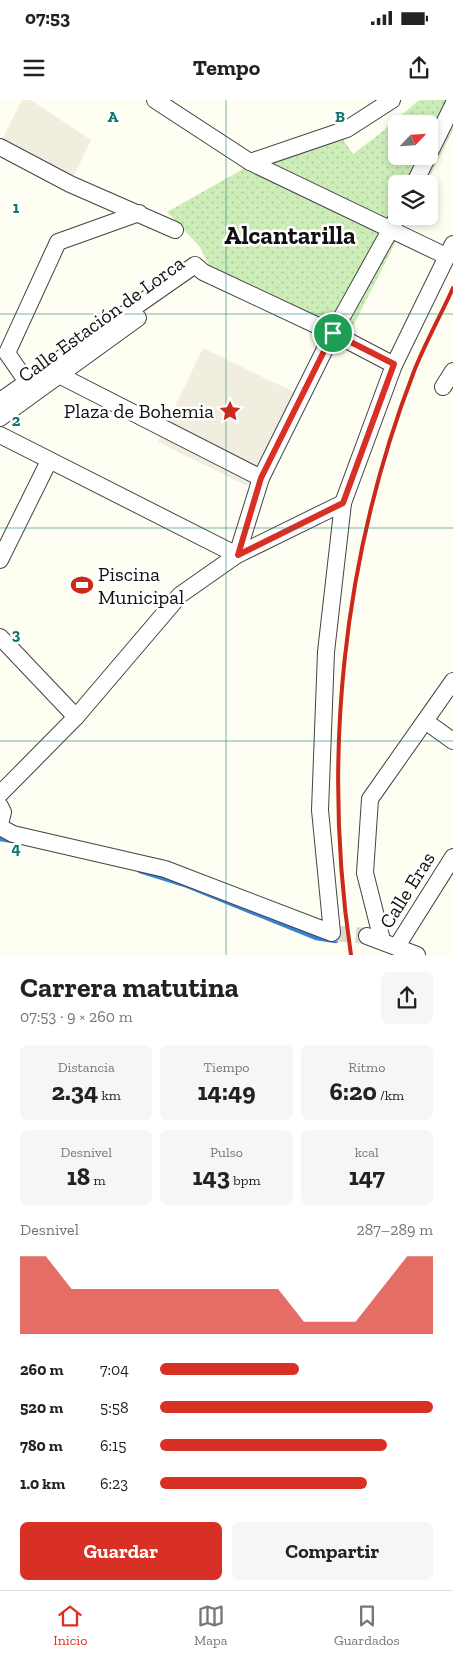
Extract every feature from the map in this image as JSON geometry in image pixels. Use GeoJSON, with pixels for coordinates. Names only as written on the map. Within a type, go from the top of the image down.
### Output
{"type":"FeatureCollection","features":[{"type":"Feature","properties":{"kind":"street"},"geometry":{"type":"LineString","coordinates":[[0,806],[3,812],[0,825],[13,834],[165,869],[332,933],[320,810],[326,652],[343,503],[394,364],[450,250],[391,231],[250,162],[155,100]]}},
{"type":"Feature","properties":{"kind":"street"},"geometry":{"type":"LineString","coordinates":[[250,162],[347,129],[392,100]]}},
{"type":"Feature","properties":{"kind":"street"},"geometry":{"type":"LineString","coordinates":[[438,135],[453,105]]}},
{"type":"Feature","properties":{"kind":"street"},"geometry":{"type":"LineString","coordinates":[[0,147],[70,184],[175,230]]}},
{"type":"Feature","properties":{"kind":"street"},"geometry":{"type":"LineString","coordinates":[[26,382],[7,353],[58,242],[139,213]]}},
{"type":"Feature","properties":{"kind":"street"},"geometry":{"type":"LineString","coordinates":[[238,555],[261,478],[333,333],[394,225]]}},
{"type":"Feature","properties":{"kind":"street"},"geometry":{"type":"LineString","coordinates":[[199,268],[394,364]]}},
{"type":"Feature","properties":{"kind":"street","name":"Calle Estación de Lorca"},"geometry":{"type":"LineString","coordinates":[[0,401],[199,268]]}},
{"type":"Feature","properties":{"kind":"street","name":"Calle Estación de Lorca"},"geometry":{"type":"LineString","coordinates":[[0,418],[199,268]]}},
{"type":"Feature","properties":{"kind":"street"},"geometry":{"type":"LineString","coordinates":[[443,387],[453,371]]}},
{"type":"Feature","properties":{"kind":"street"},"geometry":{"type":"LineString","coordinates":[[59,375],[261,478]]}},
{"type":"Feature","properties":{"kind":"street"},"geometry":{"type":"LineString","coordinates":[[0,435],[238,555]]}},
{"type":"Feature","properties":{"kind":"street"},"geometry":{"type":"LineString","coordinates":[[0,560],[49,461]]}},
{"type":"Feature","properties":{"kind":"street"},"geometry":{"type":"LineString","coordinates":[[0,794],[76,718],[180,595],[238,555],[343,503]]}},
{"type":"Feature","properties":{"kind":"street"},"geometry":{"type":"LineString","coordinates":[[0,637],[76,718]]}},
{"type":"Feature","properties":{"kind":"street"},"geometry":{"type":"LineString","coordinates":[[417,955],[374,938],[365,873],[370,798],[453,681]]}},
{"type":"Feature","properties":{"kind":"street"},"geometry":{"type":"LineString","coordinates":[[425,721],[453,741]]}},
{"type":"Feature","properties":{"kind":"street","name":"Calle Eras"},"geometry":{"type":"LineString","coordinates":[[397,946],[453,857]]}},
{"type":"Feature","properties":{"kind":"green space"},"geometry":{"type":"Polygon","coordinates":[[[419,100],[453,100],[453,130],[438,160],[438,115],[402,115],[419,100]]]}},
{"type":"Feature","properties":{"kind":"green space"},"geometry":{"type":"Polygon","coordinates":[[[388,127],[388,165],[436,165],[430,175],[388,175],[388,225],[404,225],[349,334],[208,264],[200,247],[167,212],[243,169],[343,139],[353,154],[388,127]]]}},
{"type":"Feature","properties":{"kind":"shaded area"},"geometry":{"type":"Polygon","coordinates":[[[22,100],[31,100],[91,140],[70,184],[0,143],[22,100]]]}},
{"type":"Feature","properties":{"kind":"shaded area","name":"Plaza de Bohemia"},"geometry":{"type":"Polygon","coordinates":[[[203,348],[296,393],[249,487],[158,442],[203,348]]]}},
{"type":"Feature","properties":{"kind":"waterway"},"geometry":{"type":"LineString","coordinates":[[0,839],[13,841]]}},
{"type":"Feature","properties":{"kind":"waterway"},"geometry":{"type":"LineString","coordinates":[[140,871],[185,885],[316,938],[336,941]]}},
{"type":"Feature","properties":{"kind":"tunnel"},"geometry":{"type":"LineString","coordinates":[[332,933],[367,936]]}},
{"type":"Feature","properties":{"kind":"railway"},"geometry":{"type":"LineString","coordinates":[[351,955],[342,882],[338,808],[339,734],[344,661],[355,588],[369,515],[389,444],[417,363],[453,288]]}},
{"type":"Feature","properties":{"kind":"place","name":"Plaza de Bohemia"},"geometry":{"type":"Point","coordinates":[230,411]}},
{"type":"Feature","properties":{"kind":"place","name":"Piscina Municipal"},"geometry":{"type":"Point","coordinates":[82,585]}},
{"type":"Feature","properties":{"kind":"district","name":"Alcantarilla"},"geometry":{"type":"Point","coordinates":[290,235]}},
{"type":"Feature","properties":{"kind":"route"},"geometry":{"type":"LineString","coordinates":[[333,333],[394,364],[343,503],[238,555],[261,478],[333,333]]}}]}
